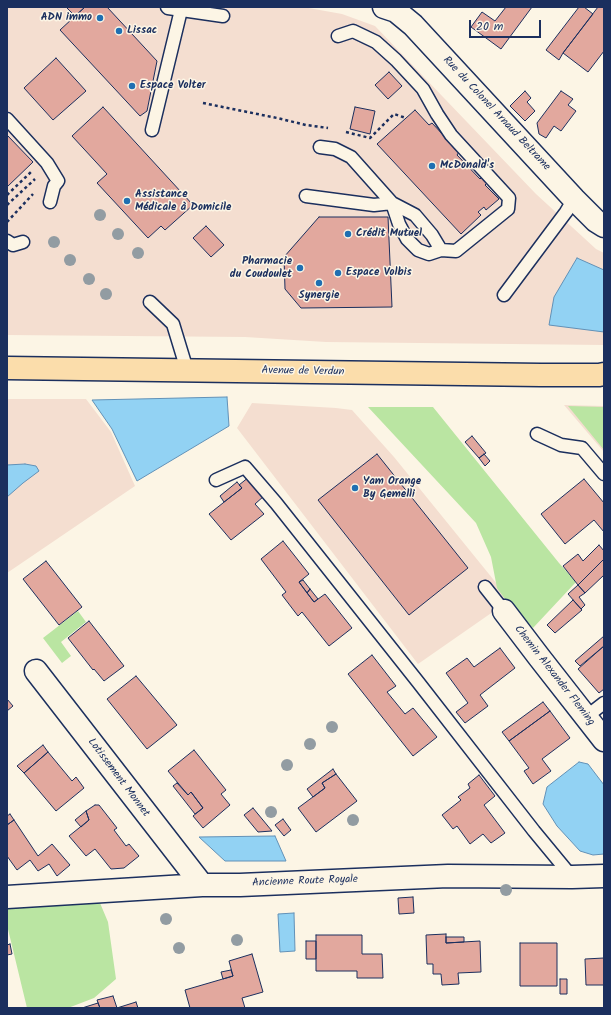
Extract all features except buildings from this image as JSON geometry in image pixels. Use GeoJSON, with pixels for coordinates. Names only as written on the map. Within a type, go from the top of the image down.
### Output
{"type":"FeatureCollection","features":[{"type":"Feature","properties":{"kind":"main road","name":"Avenue de Verdun"},"geometry":{"type":"LineString","coordinates":[[7,368],[602,375]]}},
{"type":"Feature","properties":{"kind":"street","name":"Rue du Colonel Arnaud Beltrame"},"geometry":{"type":"LineString","coordinates":[[384,7],[396,11],[413,25],[574,199],[604,226]]}},
{"type":"Feature","properties":{"kind":"street","name":"Chemin Alexander Fleming"},"geometry":{"type":"LineString","coordinates":[[504,611],[604,740]]}},
{"type":"Feature","properties":{"kind":"street","name":"Lotissement Monnet"},"geometry":{"type":"LineString","coordinates":[[36,671],[146,815],[202,885]]}},
{"type":"Feature","properties":{"kind":"street","name":"Ancienne Route Royale"},"geometry":{"type":"LineString","coordinates":[[7,897],[202,885],[247,885],[448,876],[604,876]]}},
{"type":"Feature","properties":{"kind":"lane"},"geometry":{"type":"LineString","coordinates":[[167,7],[222,16]]}},
{"type":"Feature","properties":{"kind":"lane"},"geometry":{"type":"LineString","coordinates":[[152,130],[181,10]]}},
{"type":"Feature","properties":{"kind":"lane"},"geometry":{"type":"LineString","coordinates":[[338,36],[353,32],[376,42],[396,60],[423,89],[451,135],[509,198],[508,209],[456,251],[441,250],[429,254],[418,250],[407,239],[399,224],[392,203]]}},
{"type":"Feature","properties":{"kind":"lane"},"geometry":{"type":"LineString","coordinates":[[7,119],[47,162],[58,181],[54,186],[50,202]]}},
{"type":"Feature","properties":{"kind":"lane"},"geometry":{"type":"LineString","coordinates":[[320,147],[334,149],[351,157],[392,203],[415,214],[432,235],[441,250]]}},
{"type":"Feature","properties":{"kind":"lane"},"geometry":{"type":"LineString","coordinates":[[306,196],[374,205],[392,203]]}},
{"type":"Feature","properties":{"kind":"lane"},"geometry":{"type":"LineString","coordinates":[[504,294],[566,212],[574,199]]}},
{"type":"Feature","properties":{"kind":"lane"},"geometry":{"type":"LineString","coordinates":[[7,241],[12,244],[23,242]]}},
{"type":"Feature","properties":{"kind":"lane"},"geometry":{"type":"LineString","coordinates":[[150,302],[172,324],[187,370]]}},
{"type":"Feature","properties":{"kind":"lane"},"geometry":{"type":"LineString","coordinates":[[537,434],[561,445],[582,448],[604,474]]}},
{"type":"Feature","properties":{"kind":"lane"},"geometry":{"type":"LineString","coordinates":[[216,480],[245,467],[276,503],[534,831],[572,877]]}},
{"type":"Feature","properties":{"kind":"lane"},"geometry":{"type":"LineString","coordinates":[[486,587],[504,611]]}},
{"type":"Feature","properties":{"kind":"lane"},"geometry":{"type":"LineString","coordinates":[[586,717],[604,703]]}},
{"type":"Feature","properties":{"kind":"path"},"geometry":{"type":"LineString","coordinates":[[203,103],[306,125],[331,128]]}},
{"type":"Feature","properties":{"kind":"path"},"geometry":{"type":"LineString","coordinates":[[346,132],[370,138],[394,114],[406,118]]}},
{"type":"Feature","properties":{"kind":"path"},"geometry":{"type":"LineString","coordinates":[[7,195],[36,167]]}},
{"type":"Feature","properties":{"kind":"path"},"geometry":{"type":"LineString","coordinates":[[7,205],[36,179]]}},
{"type":"Feature","properties":{"kind":"path"},"geometry":{"type":"LineString","coordinates":[[7,222],[36,191]]}},
{"type":"Feature","properties":{"kind":"shaded area"},"geometry":{"type":"Polygon","coordinates":[[[7,7],[303,7],[342,14],[375,26],[536,194],[596,249],[604,253],[604,345],[326,342],[245,337],[7,335],[7,7]]]}},
{"type":"Feature","properties":{"kind":"shaded area"},"geometry":{"type":"Polygon","coordinates":[[[7,399],[86,399],[111,432],[135,486],[7,573],[7,399]]]}},
{"type":"Feature","properties":{"kind":"shaded area"},"geometry":{"type":"Polygon","coordinates":[[[252,403],[352,410],[394,457],[510,600],[418,664],[237,428],[252,403]]]}},
{"type":"Feature","properties":{"kind":"shaded area"},"geometry":{"type":"Polygon","coordinates":[[[564,405],[604,406],[604,452],[564,405]]]}},
{"type":"Feature","properties":{"kind":"green space"},"geometry":{"type":"Polygon","coordinates":[[[568,406],[604,407],[604,450],[568,406]]]}},
{"type":"Feature","properties":{"kind":"green space"},"geometry":{"type":"Polygon","coordinates":[[[368,407],[433,407],[576,582],[533,628],[505,599],[497,588],[491,557],[476,523],[368,407]]]}},
{"type":"Feature","properties":{"kind":"green space"},"geometry":{"type":"Polygon","coordinates":[[[78,611],[86,622],[61,642],[71,656],[62,663],[43,638],[78,611]]]}},
{"type":"Feature","properties":{"kind":"green space"},"geometry":{"type":"Polygon","coordinates":[[[100,903],[108,922],[116,979],[94,998],[68,1008],[27,1008],[7,925],[7,908],[100,903]]]}},
{"type":"Feature","properties":{"kind":"water"},"geometry":{"type":"Polygon","coordinates":[[[577,258],[604,270],[604,332],[549,325],[554,297],[577,258]]]}},
{"type":"Feature","properties":{"kind":"water"},"geometry":{"type":"Polygon","coordinates":[[[227,397],[229,426],[137,481],[112,429],[92,400],[227,397]]]}},
{"type":"Feature","properties":{"kind":"water"},"geometry":{"type":"Polygon","coordinates":[[[25,464],[36,466],[39,471],[7,497],[7,465],[25,464]]]}},
{"type":"Feature","properties":{"kind":"water"},"geometry":{"type":"Polygon","coordinates":[[[579,762],[588,764],[604,785],[604,854],[593,855],[580,851],[557,826],[543,804],[547,787],[579,762]]]}},
{"type":"Feature","properties":{"kind":"water"},"geometry":{"type":"Polygon","coordinates":[[[275,836],[286,861],[225,861],[199,837],[275,836]]]}},
{"type":"Feature","properties":{"kind":"water"},"geometry":{"type":"Polygon","coordinates":[[[294,913],[295,951],[280,952],[278,914],[294,913]]]}},
{"type":"Feature","properties":{"kind":"place","name":"ADN immo"},"geometry":{"type":"Point","coordinates":[100,18]}},
{"type":"Feature","properties":{"kind":"place","name":"Lissac"},"geometry":{"type":"Point","coordinates":[119,31]}},
{"type":"Feature","properties":{"kind":"place","name":"Espace Volter"},"geometry":{"type":"Point","coordinates":[132,86]}},
{"type":"Feature","properties":{"kind":"place","name":"McDonald's"},"geometry":{"type":"Point","coordinates":[432,166]}},
{"type":"Feature","properties":{"kind":"place","name":"Assistance Médicale à Domicile"},"geometry":{"type":"Point","coordinates":[127,201]}},
{"type":"Feature","properties":{"kind":"place","name":"Crédit Mutuel"},"geometry":{"type":"Point","coordinates":[348,234]}},
{"type":"Feature","properties":{"kind":"place","name":"Pharmacie du Coudoulet"},"geometry":{"type":"Point","coordinates":[300,268]}},
{"type":"Feature","properties":{"kind":"place","name":"Espace Volbis"},"geometry":{"type":"Point","coordinates":[338,273]}},
{"type":"Feature","properties":{"kind":"place","name":"Synergie"},"geometry":{"type":"Point","coordinates":[319,283]}},
{"type":"Feature","properties":{"kind":"place","name":"Yam Orange By Gemelli"},"geometry":{"type":"Point","coordinates":[355,488]}}]}
